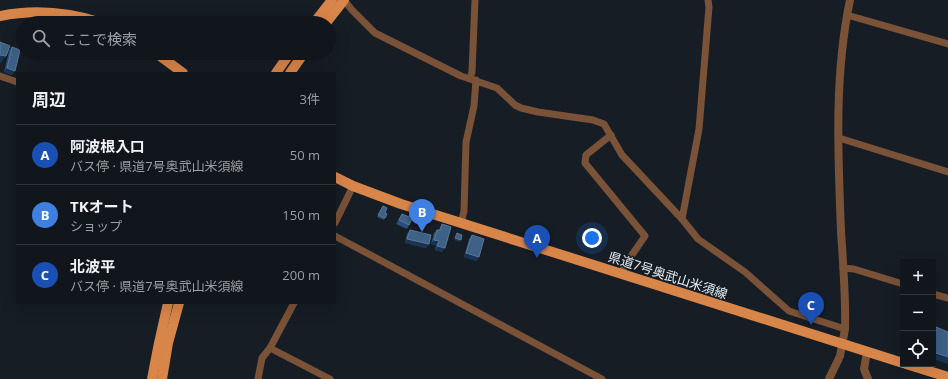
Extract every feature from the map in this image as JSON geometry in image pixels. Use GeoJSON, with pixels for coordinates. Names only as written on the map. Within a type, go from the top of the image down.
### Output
{"type":"FeatureCollection","features":[{"type":"Feature","properties":{"kind":"main road"},"geometry":{"type":"LineString","coordinates":[[319,16],[332,0]]}},
{"type":"Feature","properties":{"kind":"main road"},"geometry":{"type":"LineString","coordinates":[[331,16],[344,0]]}},
{"type":"Feature","properties":{"kind":"main road"},"geometry":{"type":"LineString","coordinates":[[0,16],[24,12],[79,16]]}},
{"type":"Feature","properties":{"kind":"main road"},"geometry":{"type":"LineString","coordinates":[[165,60],[182,72]]}},
{"type":"Feature","properties":{"kind":"main road"},"geometry":{"type":"LineString","coordinates":[[277,72],[285,60]]}},
{"type":"Feature","properties":{"kind":"main road"},"geometry":{"type":"LineString","coordinates":[[291,72],[299,60]]}},
{"type":"Feature","properties":{"kind":"main road","name":"県道7号奥武山米須線"},"geometry":{"type":"LineString","coordinates":[[336,177],[395,202],[900,363]]}},
{"type":"Feature","properties":{"kind":"main road"},"geometry":{"type":"LineString","coordinates":[[152,379],[158,344],[168,304]]}},
{"type":"Feature","properties":{"kind":"main road"},"geometry":{"type":"LineString","coordinates":[[162,379],[168,344],[179,304]]}},
{"type":"Feature","properties":{"kind":"main road","name":"県道7号奥武山米須線"},"geometry":{"type":"LineString","coordinates":[[914,367],[948,377]]}},
{"type":"Feature","properties":{"kind":"street"},"geometry":{"type":"LineString","coordinates":[[344,0],[375,33],[461,76],[497,88],[521,108],[598,121],[604,124],[622,155],[682,219],[698,239],[745,272],[789,311],[845,329]]}},
{"type":"Feature","properties":{"kind":"street"},"geometry":{"type":"LineString","coordinates":[[461,223],[464,211],[466,142],[474,106],[472,72],[475,0]]}},
{"type":"Feature","properties":{"kind":"street"},"geometry":{"type":"LineString","coordinates":[[682,219],[699,129],[709,7],[708,0]]}},
{"type":"Feature","properties":{"kind":"street"},"geometry":{"type":"LineString","coordinates":[[829,379],[840,356],[845,329],[839,138],[840,82],[850,0]]}},
{"type":"Feature","properties":{"kind":"street"},"geometry":{"type":"LineString","coordinates":[[847,15],[948,44]]}},
{"type":"Feature","properties":{"kind":"street"},"geometry":{"type":"LineString","coordinates":[[0,76],[16,82]]}},
{"type":"Feature","properties":{"kind":"street"},"geometry":{"type":"LineString","coordinates":[[611,135],[586,155],[585,163],[645,236],[625,265],[621,274]]}},
{"type":"Feature","properties":{"kind":"street"},"geometry":{"type":"LineString","coordinates":[[839,138],[948,172]]}},
{"type":"Feature","properties":{"kind":"street"},"geometry":{"type":"LineString","coordinates":[[336,222],[354,186]]}},
{"type":"Feature","properties":{"kind":"street"},"geometry":{"type":"LineString","coordinates":[[336,237],[602,379]]}},
{"type":"Feature","properties":{"kind":"street"},"geometry":{"type":"LineString","coordinates":[[843,268],[854,269],[900,283]]}},
{"type":"Feature","properties":{"kind":"street"},"geometry":{"type":"LineString","coordinates":[[936,295],[948,298]]}},
{"type":"Feature","properties":{"kind":"street"},"geometry":{"type":"LineString","coordinates":[[258,379],[262,358],[270,348],[293,304]]}},
{"type":"Feature","properties":{"kind":"street"},"geometry":{"type":"LineString","coordinates":[[270,348],[330,379]]}},
{"type":"Feature","properties":{"kind":"street"},"geometry":{"type":"LineString","coordinates":[[867,352],[864,369],[868,379]]}},
{"type":"Feature","properties":{"kind":"building"},"geometry":{"type":"Polygon","coordinates":[[[0,42],[10,46],[6,56],[0,55],[0,42]]]}},
{"type":"Feature","properties":{"kind":"building"},"geometry":{"type":"Polygon","coordinates":[[[12,47],[16,48],[16,60],[18,60],[15,71],[7,68],[12,47]]]}},
{"type":"Feature","properties":{"kind":"building"},"geometry":{"type":"Polygon","coordinates":[[[383,206],[387,208],[385,218],[378,215],[383,206]]]}},
{"type":"Feature","properties":{"kind":"building"},"geometry":{"type":"Polygon","coordinates":[[[410,213],[414,215],[409,225],[399,220],[402,214],[409,217],[410,213]]]}},
{"type":"Feature","properties":{"kind":"building"},"geometry":{"type":"Polygon","coordinates":[[[442,224],[451,227],[445,248],[437,246],[439,241],[434,240],[437,230],[440,230],[442,224]]]}},
{"type":"Feature","properties":{"kind":"building"},"geometry":{"type":"Polygon","coordinates":[[[410,230],[431,235],[429,244],[407,239],[410,230]]]}},
{"type":"Feature","properties":{"kind":"building"},"geometry":{"type":"Polygon","coordinates":[[[457,233],[462,235],[461,240],[455,238],[457,233]]]}},
{"type":"Feature","properties":{"kind":"building"},"geometry":{"type":"Polygon","coordinates":[[[472,235],[484,239],[479,257],[466,253],[472,235]]]}},
{"type":"Feature","properties":{"kind":"building"},"geometry":{"type":"Polygon","coordinates":[[[936,327],[948,332],[948,357],[936,353],[936,327]]]}},
{"type":"Feature","properties":{"kind":"place","name":"TKオート"},"geometry":{"type":"Point","coordinates":[422,232]}},
{"type":"Feature","properties":{"kind":"place","name":"阿波根入口"},"geometry":{"type":"Point","coordinates":[537,258]}},
{"type":"Feature","properties":{"kind":"place","name":"北波平"},"geometry":{"type":"Point","coordinates":[811,325]}}]}
